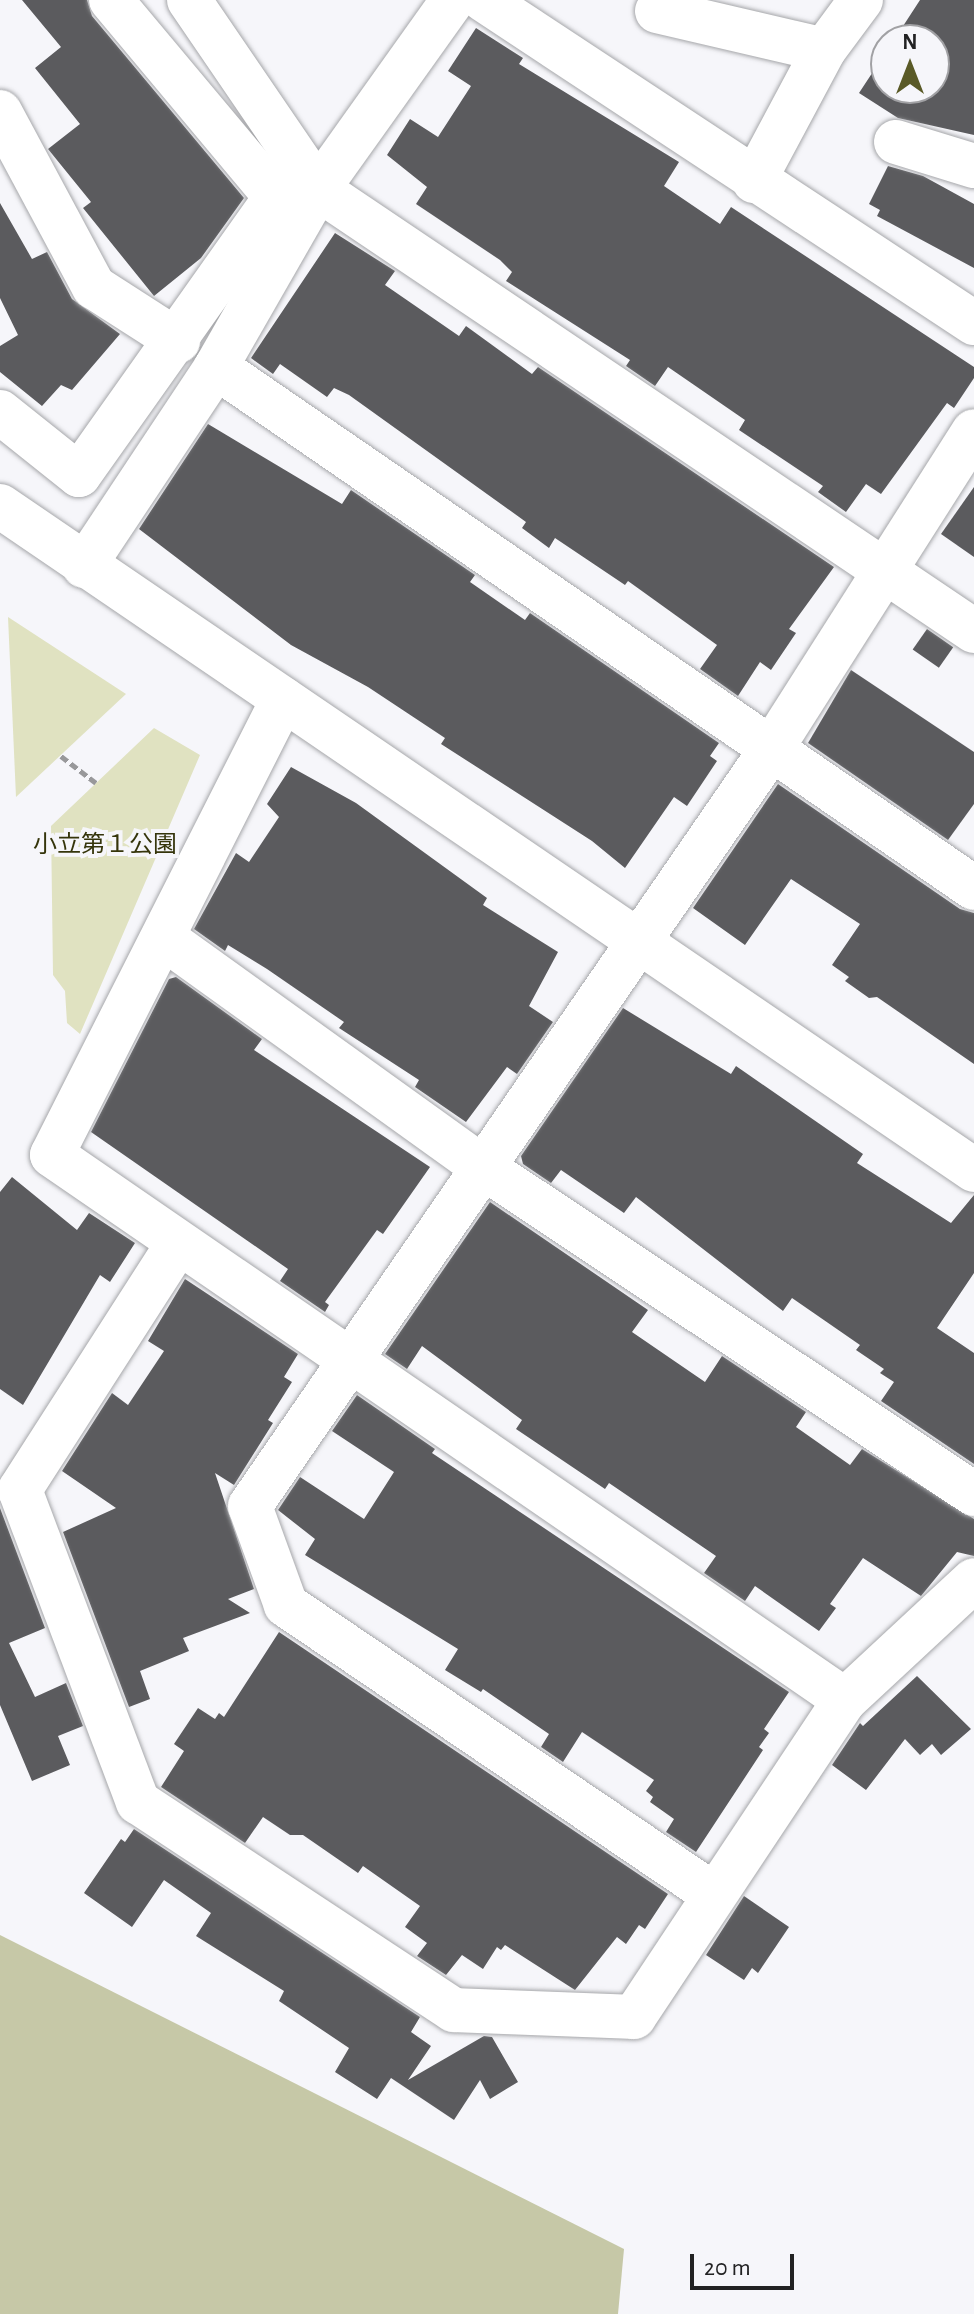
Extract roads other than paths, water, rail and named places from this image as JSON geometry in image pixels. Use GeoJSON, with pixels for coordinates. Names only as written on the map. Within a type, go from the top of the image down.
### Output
{"type":"FeatureCollection","features":[{"type":"Feature","properties":{"kind":"street"},"geometry":{"type":"LineString","coordinates":[[111,0],[301,197],[974,631]]}},
{"type":"Feature","properties":{"kind":"street"},"geometry":{"type":"LineString","coordinates":[[189,0],[301,197]]}},
{"type":"Feature","properties":{"kind":"street"},"geometry":{"type":"LineString","coordinates":[[0,412],[79,475],[178,341],[301,197],[453,0]]}},
{"type":"Feature","properties":{"kind":"street"},"geometry":{"type":"LineString","coordinates":[[484,0],[754,181],[974,323]]}},
{"type":"Feature","properties":{"kind":"street"},"geometry":{"type":"LineString","coordinates":[[754,181],[824,50],[861,0]]}},
{"type":"Feature","properties":{"kind":"street"},"geometry":{"type":"LineString","coordinates":[[657,11],[824,50]]}},
{"type":"Feature","properties":{"kind":"street"},"geometry":{"type":"LineString","coordinates":[[0,112],[94,287],[178,341]]}},
{"type":"Feature","properties":{"kind":"street"},"geometry":{"type":"LineString","coordinates":[[896,142],[974,166]]}},
{"type":"Feature","properties":{"kind":"street"},"geometry":{"type":"LineString","coordinates":[[84,566],[216,367],[301,197]]}},
{"type":"Feature","properties":{"kind":"street"},"geometry":{"type":"LineString","coordinates":[[216,367],[770,751],[974,888]]}},
{"type":"Feature","properties":{"kind":"street"},"geometry":{"type":"LineString","coordinates":[[713,1894],[286,1605],[250,1506],[484,1168],[634,942],[770,751],[882,569],[974,431]]}},
{"type":"Feature","properties":{"kind":"street"},"geometry":{"type":"LineString","coordinates":[[0,506],[634,942],[974,1170]]}},
{"type":"Feature","properties":{"kind":"street"},"geometry":{"type":"LineString","coordinates":[[283,699],[165,939],[52,1155],[177,1245],[845,1700]]}},
{"type":"Feature","properties":{"kind":"street"},"geometry":{"type":"LineString","coordinates":[[165,939],[484,1168],[974,1494]]}},
{"type":"Feature","properties":{"kind":"street"},"geometry":{"type":"LineString","coordinates":[[177,1245],[20,1490],[138,1802],[454,2010],[634,2017],[845,1700],[974,1580]]}},
{"type":"Feature","properties":{"kind":"park label","name":"小立第１公園"},"geometry":{"type":"Point","coordinates":[105,846]}}]}
